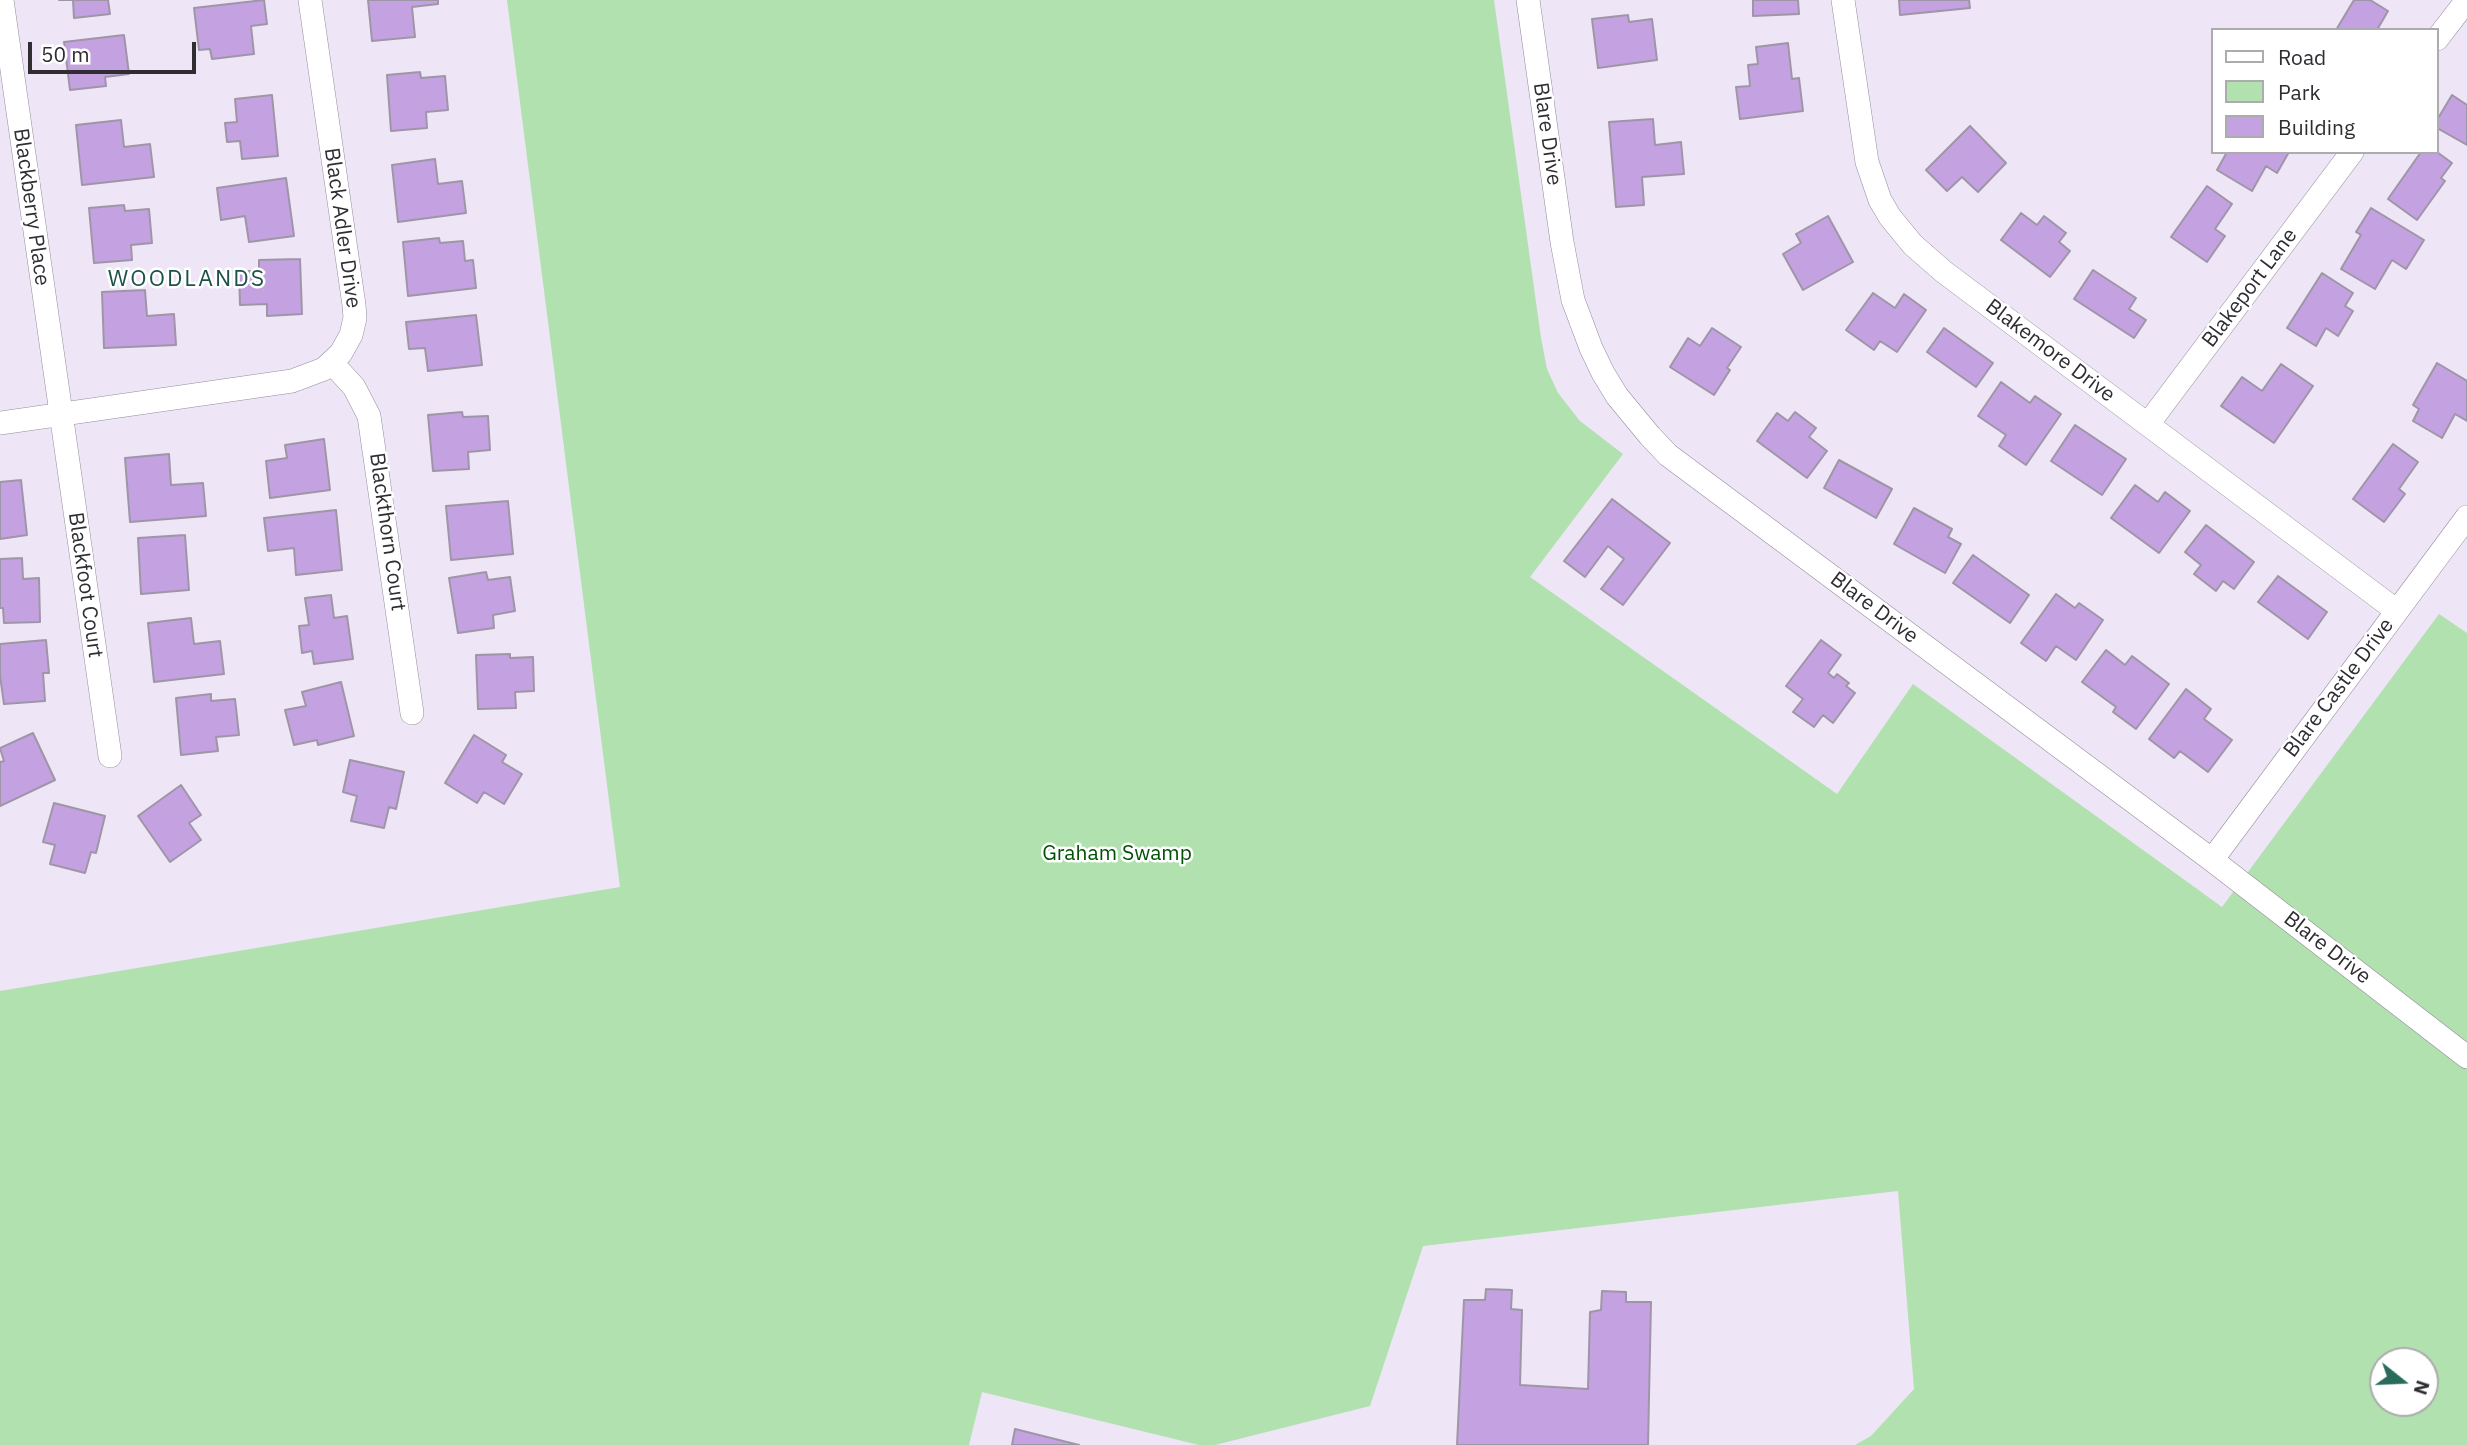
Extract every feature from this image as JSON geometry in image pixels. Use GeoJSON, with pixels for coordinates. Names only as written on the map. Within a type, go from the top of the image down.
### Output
{"type":"FeatureCollection","features":[{"type":"Feature","properties":{"kind":"street","name":"Blackberry Place"},"geometry":{"type":"LineString","coordinates":[[2,0],[60,415]]}},
{"type":"Feature","properties":{"kind":"street","name":"Black Adler Drive"},"geometry":{"type":"LineString","coordinates":[[310,0],[355,318],[347,344],[332,363]]}},
{"type":"Feature","properties":{"kind":"street","name":"Blare Drive"},"geometry":{"type":"LineString","coordinates":[[1528,0],[1562,242],[1573,300],[1603,373],[1631,415],[1668,455],[2212,860],[2467,1057]]}},
{"type":"Feature","properties":{"kind":"street","name":"Blakemore Drive"},"geometry":{"type":"LineString","coordinates":[[1843,0],[1867,162],[1873,183],[1890,217],[1913,245],[1944,272],[2397,611]]}},
{"type":"Feature","properties":{"kind":"street"},"geometry":{"type":"LineString","coordinates":[[2439,36],[2467,0]]}},
{"type":"Feature","properties":{"kind":"street","name":"Blakeport Lane"},"geometry":{"type":"LineString","coordinates":[[2148,424],[2350,154]]}},
{"type":"Feature","properties":{"kind":"street"},"geometry":{"type":"LineString","coordinates":[[0,423],[292,381],[313,374],[332,363]]}},
{"type":"Feature","properties":{"kind":"street","name":"Blackthorn Court"},"geometry":{"type":"LineString","coordinates":[[332,363],[354,387],[369,415],[412,713]]}},
{"type":"Feature","properties":{"kind":"street","name":"Blackfoot Court"},"geometry":{"type":"LineString","coordinates":[[60,415],[110,756]]}},
{"type":"Feature","properties":{"kind":"street","name":"Blare Castle Drive"},"geometry":{"type":"LineString","coordinates":[[2212,860],[2467,517]]}},
{"type":"Feature","properties":{"kind":"green space","name":"Graham Swamp"},"geometry":{"type":"Polygon","coordinates":[[[507,0],[1494,0],[1547,369],[1558,393],[1580,421],[1623,454],[1530,577],[1837,794],[1913,684],[2222,907],[2439,614],[2467,633],[2467,1445],[1855,1445],[1871,1436],[1914,1389],[1898,1191],[1423,1246],[1370,1406],[1215,1445],[1199,1445],[982,1392],[969,1445],[0,1445],[0,991],[620,887],[507,0]]]}},
{"type":"Feature","properties":{"kind":"building"},"geometry":{"type":"Polygon","coordinates":[[[73,0],[108,0],[110,14],[74,18],[73,0]]]}},
{"type":"Feature","properties":{"kind":"building"},"geometry":{"type":"Polygon","coordinates":[[[264,0],[267,24],[251,26],[254,54],[212,59],[210,49],[199,50],[194,8],[264,0]]]}},
{"type":"Feature","properties":{"kind":"building"},"geometry":{"type":"Polygon","coordinates":[[[368,0],[438,0],[438,4],[412,7],[415,37],[372,41],[368,0]]]}},
{"type":"Feature","properties":{"kind":"building"},"geometry":{"type":"Polygon","coordinates":[[[1753,0],[1798,0],[1799,14],[1753,16],[1753,0]]]}},
{"type":"Feature","properties":{"kind":"building"},"geometry":{"type":"Polygon","coordinates":[[[1899,0],[1969,0],[1970,8],[1900,15],[1899,0]]]}},
{"type":"Feature","properties":{"kind":"building"},"geometry":{"type":"Polygon","coordinates":[[[2354,0],[2370,0],[2388,11],[2378,28],[2337,28],[2354,0]]]}},
{"type":"Feature","properties":{"kind":"building"},"geometry":{"type":"Polygon","coordinates":[[[1628,15],[1629,22],[1652,19],[1657,60],[1598,68],[1592,19],[1628,15]]]}},
{"type":"Feature","properties":{"kind":"building"},"geometry":{"type":"Polygon","coordinates":[[[124,35],[129,74],[105,77],[106,86],[70,90],[64,42],[124,35]]]}},
{"type":"Feature","properties":{"kind":"building"},"geometry":{"type":"Polygon","coordinates":[[[1788,43],[1792,79],[1799,78],[1803,111],[1740,119],[1736,87],[1750,86],[1748,65],[1758,64],[1756,47],[1788,43]]]}},
{"type":"Feature","properties":{"kind":"building"},"geometry":{"type":"Polygon","coordinates":[[[420,72],[421,78],[445,76],[448,110],[426,112],[427,128],[391,131],[387,75],[420,72]]]}},
{"type":"Feature","properties":{"kind":"building"},"geometry":{"type":"Polygon","coordinates":[[[272,95],[278,156],[242,159],[240,141],[227,142],[225,123],[237,122],[235,99],[272,95]]]}},
{"type":"Feature","properties":{"kind":"building"},"geometry":{"type":"Polygon","coordinates":[[[2452,95],[2467,105],[2467,145],[2439,129],[2439,117],[2452,95]]]}},
{"type":"Feature","properties":{"kind":"building"},"geometry":{"type":"Polygon","coordinates":[[[1653,119],[1655,145],[1681,142],[1684,174],[1642,177],[1644,205],[1616,207],[1609,122],[1653,119]]]}},
{"type":"Feature","properties":{"kind":"building"},"geometry":{"type":"Polygon","coordinates":[[[121,120],[124,147],[150,144],[154,177],[82,185],[76,125],[121,120]]]}},
{"type":"Feature","properties":{"kind":"building"},"geometry":{"type":"Polygon","coordinates":[[[1970,126],[2006,163],[1978,192],[1962,177],[1947,191],[1926,170],[1970,126]]]}},
{"type":"Feature","properties":{"kind":"building"},"geometry":{"type":"Polygon","coordinates":[[[2439,153],[2452,163],[2441,178],[2445,181],[2417,220],[2388,199],[2420,154],[2439,153]]]}},
{"type":"Feature","properties":{"kind":"building"},"geometry":{"type":"Polygon","coordinates":[[[2226,154],[2288,154],[2277,173],[2266,166],[2252,191],[2217,170],[2226,154]]]}},
{"type":"Feature","properties":{"kind":"building"},"geometry":{"type":"Polygon","coordinates":[[[435,159],[438,184],[462,181],[466,213],[398,222],[392,165],[435,159]]]}},
{"type":"Feature","properties":{"kind":"building"},"geometry":{"type":"Polygon","coordinates":[[[286,178],[294,236],[249,242],[245,216],[221,220],[217,188],[286,178]]]}},
{"type":"Feature","properties":{"kind":"building"},"geometry":{"type":"Polygon","coordinates":[[[2207,186],[2232,204],[2215,229],[2225,236],[2207,262],[2171,237],[2207,186]]]}},
{"type":"Feature","properties":{"kind":"building"},"geometry":{"type":"Polygon","coordinates":[[[124,205],[125,211],[149,209],[152,243],[131,245],[132,260],[94,263],[89,208],[124,205]]]}},
{"type":"Feature","properties":{"kind":"building"},"geometry":{"type":"Polygon","coordinates":[[[2371,208],[2424,240],[2406,269],[2392,260],[2375,289],[2341,269],[2361,235],[2356,232],[2371,208]]]}},
{"type":"Feature","properties":{"kind":"building"},"geometry":{"type":"Polygon","coordinates":[[[2021,213],[2037,225],[2044,216],[2066,233],[2059,242],[2070,251],[2050,277],[2001,240],[2021,213]]]}},
{"type":"Feature","properties":{"kind":"building"},"geometry":{"type":"Polygon","coordinates":[[[1828,216],[1853,262],[1803,290],[1783,254],[1801,243],[1796,234],[1828,216]]]}},
{"type":"Feature","properties":{"kind":"building"},"geometry":{"type":"Polygon","coordinates":[[[439,238],[440,243],[463,241],[465,261],[473,260],[476,288],[408,296],[403,242],[439,238]]]}},
{"type":"Feature","properties":{"kind":"building"},"geometry":{"type":"Polygon","coordinates":[[[300,259],[302,314],[267,316],[267,304],[240,305],[239,271],[259,271],[259,260],[300,259]]]}},
{"type":"Feature","properties":{"kind":"building"},"geometry":{"type":"Polygon","coordinates":[[[2093,270],[2136,298],[2129,309],[2146,320],[2134,338],[2074,299],[2093,270]]]}},
{"type":"Feature","properties":{"kind":"building"},"geometry":{"type":"Polygon","coordinates":[[[2322,273],[2353,293],[2345,306],[2353,311],[2338,336],[2326,328],[2316,346],[2287,328],[2322,273]]]}},
{"type":"Feature","properties":{"kind":"building"},"geometry":{"type":"Polygon","coordinates":[[[145,290],[147,316],[174,314],[176,345],[104,348],[102,292],[145,290]]]}},
{"type":"Feature","properties":{"kind":"building"},"geometry":{"type":"Polygon","coordinates":[[[1873,293],[1895,308],[1904,294],[1926,310],[1897,352],[1880,341],[1874,350],[1846,330],[1873,293]]]}},
{"type":"Feature","properties":{"kind":"building"},"geometry":{"type":"Polygon","coordinates":[[[476,315],[482,365],[428,371],[425,348],[409,349],[406,322],[476,315]]]}},
{"type":"Feature","properties":{"kind":"building"},"geometry":{"type":"Polygon","coordinates":[[[1712,328],[1741,347],[1714,395],[1670,367],[1688,338],[1700,346],[1712,328]]]}},
{"type":"Feature","properties":{"kind":"building"},"geometry":{"type":"Polygon","coordinates":[[[1944,328],[1993,363],[1976,387],[1927,352],[1944,328]]]}},
{"type":"Feature","properties":{"kind":"building"},"geometry":{"type":"Polygon","coordinates":[[[2437,363],[2467,381],[2467,421],[2455,414],[2442,438],[2413,421],[2419,409],[2413,405],[2437,363]]]}},
{"type":"Feature","properties":{"kind":"building"},"geometry":{"type":"Polygon","coordinates":[[[2281,364],[2313,386],[2274,443],[2221,406],[2242,377],[2262,391],[2281,364]]]}},
{"type":"Feature","properties":{"kind":"building"},"geometry":{"type":"Polygon","coordinates":[[[2001,382],[2030,403],[2035,396],[2061,414],[2026,465],[1999,446],[2006,435],[1978,416],[2001,382]]]}},
{"type":"Feature","properties":{"kind":"building"},"geometry":{"type":"Polygon","coordinates":[[[462,412],[463,417],[488,416],[490,450],[468,452],[469,469],[433,471],[428,415],[462,412]]]}},
{"type":"Feature","properties":{"kind":"building"},"geometry":{"type":"Polygon","coordinates":[[[1795,412],[1816,428],[1809,437],[1827,451],[1807,478],[1757,441],[1777,413],[1788,421],[1795,412]]]}},
{"type":"Feature","properties":{"kind":"building"},"geometry":{"type":"Polygon","coordinates":[[[2075,425],[2126,459],[2102,495],[2051,461],[2075,425]]]}},
{"type":"Feature","properties":{"kind":"building"},"geometry":{"type":"Polygon","coordinates":[[[324,439],[330,490],[270,498],[266,461],[287,458],[285,445],[324,439]]]}},
{"type":"Feature","properties":{"kind":"building"},"geometry":{"type":"Polygon","coordinates":[[[2393,444],[2418,462],[2399,489],[2405,494],[2384,522],[2353,499],[2393,444]]]}},
{"type":"Feature","properties":{"kind":"building"},"geometry":{"type":"Polygon","coordinates":[[[169,454],[171,485],[203,483],[206,516],[130,522],[125,458],[169,454]]]}},
{"type":"Feature","properties":{"kind":"building"},"geometry":{"type":"Polygon","coordinates":[[[1839,460],[1892,489],[1876,518],[1824,488],[1839,460]]]}},
{"type":"Feature","properties":{"kind":"building"},"geometry":{"type":"Polygon","coordinates":[[[21,480],[27,535],[0,539],[0,482],[21,480]]]}},
{"type":"Feature","properties":{"kind":"building"},"geometry":{"type":"Polygon","coordinates":[[[2135,485],[2158,502],[2165,492],[2190,511],[2159,553],[2111,518],[2135,485]]]}},
{"type":"Feature","properties":{"kind":"building"},"geometry":{"type":"Polygon","coordinates":[[[1612,499],[1670,543],[1623,605],[1601,589],[1624,559],[1608,546],[1585,577],[1564,561],[1612,499]]]}},
{"type":"Feature","properties":{"kind":"building"},"geometry":{"type":"Polygon","coordinates":[[[508,501],[513,554],[451,560],[446,506],[508,501]]]}},
{"type":"Feature","properties":{"kind":"building"},"geometry":{"type":"Polygon","coordinates":[[[1914,508],[1952,529],[1948,537],[1961,544],[1945,573],[1894,544],[1914,508]]]}},
{"type":"Feature","properties":{"kind":"building"},"geometry":{"type":"Polygon","coordinates":[[[336,510],[342,570],[296,575],[294,548],[268,551],[264,518],[336,510]]]}},
{"type":"Feature","properties":{"kind":"building"},"geometry":{"type":"Polygon","coordinates":[[[2206,525],[2254,562],[2234,589],[2223,581],[2216,591],[2194,574],[2201,565],[2185,552],[2206,525]]]}},
{"type":"Feature","properties":{"kind":"building"},"geometry":{"type":"Polygon","coordinates":[[[185,535],[189,590],[141,594],[138,538],[185,535]]]}},
{"type":"Feature","properties":{"kind":"building"},"geometry":{"type":"Polygon","coordinates":[[[1973,555],[2029,595],[2010,623],[1953,583],[1973,555]]]}},
{"type":"Feature","properties":{"kind":"building"},"geometry":{"type":"Polygon","coordinates":[[[22,558],[23,579],[39,578],[40,622],[4,623],[3,608],[0,608],[0,559],[22,558]]]}},
{"type":"Feature","properties":{"kind":"building"},"geometry":{"type":"Polygon","coordinates":[[[486,572],[488,580],[510,577],[515,611],[493,615],[494,628],[458,633],[449,578],[486,572]]]}},
{"type":"Feature","properties":{"kind":"building"},"geometry":{"type":"Polygon","coordinates":[[[2278,576],[2327,612],[2308,639],[2258,602],[2278,576]]]}},
{"type":"Feature","properties":{"kind":"building"},"geometry":{"type":"Polygon","coordinates":[[[2056,594],[2075,608],[2079,603],[2103,620],[2076,660],[2056,646],[2046,661],[2021,643],[2056,594]]]}},
{"type":"Feature","properties":{"kind":"building"},"geometry":{"type":"Polygon","coordinates":[[[331,595],[334,618],[347,616],[353,659],[314,664],[312,651],[302,653],[299,626],[309,625],[305,598],[331,595]]]}},
{"type":"Feature","properties":{"kind":"building"},"geometry":{"type":"Polygon","coordinates":[[[191,618],[194,644],[220,641],[224,674],[154,682],[148,623],[191,618]]]}},
{"type":"Feature","properties":{"kind":"building"},"geometry":{"type":"Polygon","coordinates":[[[46,640],[49,673],[43,673],[45,701],[4,704],[0,676],[0,644],[46,640]]]}},
{"type":"Feature","properties":{"kind":"building"},"geometry":{"type":"Polygon","coordinates":[[[1821,640],[1841,655],[1828,673],[1834,678],[1837,674],[1849,683],[1846,686],[1855,693],[1833,723],[1823,715],[1814,727],[1793,712],[1803,699],[1786,686],[1821,640]]]}},
{"type":"Feature","properties":{"kind":"building"},"geometry":{"type":"Polygon","coordinates":[[[2106,650],[2125,665],[2132,656],[2169,684],[2136,729],[2113,712],[2116,707],[2082,682],[2106,650]]]}},
{"type":"Feature","properties":{"kind":"building"},"geometry":{"type":"Polygon","coordinates":[[[510,654],[510,658],[533,657],[534,691],[515,692],[516,708],[478,709],[476,655],[510,654]]]}},
{"type":"Feature","properties":{"kind":"building"},"geometry":{"type":"Polygon","coordinates":[[[341,682],[354,736],[318,745],[317,740],[294,745],[285,710],[306,706],[302,692],[341,682]]]}},
{"type":"Feature","properties":{"kind":"building"},"geometry":{"type":"Polygon","coordinates":[[[2186,689],[2211,709],[2204,719],[2232,740],[2208,772],[2180,751],[2174,758],[2149,739],[2186,689]]]}},
{"type":"Feature","properties":{"kind":"building"},"geometry":{"type":"Polygon","coordinates":[[[211,694],[211,701],[235,699],[239,735],[216,737],[218,751],[181,755],[176,698],[211,694]]]}},
{"type":"Feature","properties":{"kind":"building"},"geometry":{"type":"Polygon","coordinates":[[[33,733],[55,780],[0,806],[0,762],[4,761],[0,748],[33,733]]]}},
{"type":"Feature","properties":{"kind":"building"},"geometry":{"type":"Polygon","coordinates":[[[474,735],[506,755],[502,762],[522,774],[504,804],[484,792],[477,803],[445,783],[474,735]]]}},
{"type":"Feature","properties":{"kind":"building"},"geometry":{"type":"Polygon","coordinates":[[[350,760],[404,772],[396,809],[389,807],[384,828],[351,821],[357,796],[343,792],[350,760]]]}},
{"type":"Feature","properties":{"kind":"building"},"geometry":{"type":"Polygon","coordinates":[[[181,785],[201,815],[189,823],[201,840],[170,862],[138,816],[181,785]]]}},
{"type":"Feature","properties":{"kind":"building"},"geometry":{"type":"Polygon","coordinates":[[[54,803],[105,816],[96,853],[91,852],[85,873],[50,864],[55,845],[43,842],[54,803]]]}},
{"type":"Feature","properties":{"kind":"building"},"geometry":{"type":"Polygon","coordinates":[[[1486,1289],[1512,1290],[1511,1309],[1522,1310],[1520,1385],[1588,1389],[1590,1312],[1601,1310],[1602,1291],[1626,1292],[1626,1302],[1651,1302],[1648,1445],[1457,1445],[1464,1300],[1485,1300],[1486,1289]]]}},
{"type":"Feature","properties":{"kind":"building"},"geometry":{"type":"Polygon","coordinates":[[[1015,1429],[1079,1445],[1012,1445],[1015,1429]]]}},
{"type":"Feature","properties":{"kind":"district","name":"WOODLANDS"},"geometry":{"type":"Point","coordinates":[187,279]}}]}
